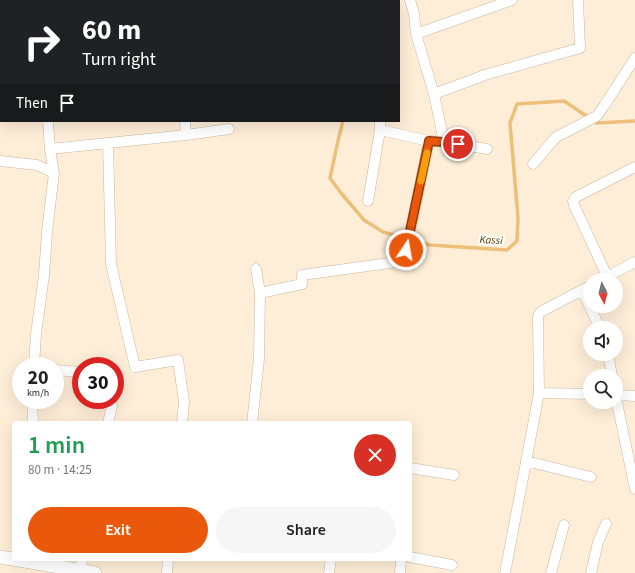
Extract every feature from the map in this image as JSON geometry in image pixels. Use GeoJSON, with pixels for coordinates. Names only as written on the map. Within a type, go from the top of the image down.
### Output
{"type":"FeatureCollection","features":[{"type":"Feature","properties":{"kind":"street"},"geometry":{"type":"LineString","coordinates":[[410,0],[414,14],[416,34],[434,94],[444,142]]}},
{"type":"Feature","properties":{"kind":"street"},"geometry":{"type":"LineString","coordinates":[[416,34],[512,0]]}},
{"type":"Feature","properties":{"kind":"street"},"geometry":{"type":"LineString","coordinates":[[434,94],[485,75],[580,48],[578,0]]}},
{"type":"Feature","properties":{"kind":"street"},"geometry":{"type":"LineString","coordinates":[[533,164],[556,137],[597,116],[633,65]]}},
{"type":"Feature","properties":{"kind":"street"},"geometry":{"type":"LineString","coordinates":[[35,357],[54,173],[50,149],[48,122]]}},
{"type":"Feature","properties":{"kind":"street"},"geometry":{"type":"LineString","coordinates":[[185,122],[186,135]]}},
{"type":"Feature","properties":{"kind":"street"},"geometry":{"type":"LineString","coordinates":[[368,201],[380,126],[429,141],[487,149]]}},
{"type":"Feature","properties":{"kind":"street"},"geometry":{"type":"LineString","coordinates":[[50,149],[229,129]]}},
{"type":"Feature","properties":{"kind":"street"},"geometry":{"type":"LineString","coordinates":[[260,293],[302,284],[302,275],[404,261],[429,141]]}},
{"type":"Feature","properties":{"kind":"street"},"geometry":{"type":"LineString","coordinates":[[108,143],[111,264],[136,367],[178,360],[184,402],[182,421]]}},
{"type":"Feature","properties":{"kind":"street"},"geometry":{"type":"LineString","coordinates":[[0,161],[37,165],[54,173]]}},
{"type":"Feature","properties":{"kind":"street"},"geometry":{"type":"LineString","coordinates":[[602,273],[573,201],[576,197],[635,167]]}},
{"type":"Feature","properties":{"kind":"street"},"geometry":{"type":"LineString","coordinates":[[614,273],[635,262]]}},
{"type":"Feature","properties":{"kind":"street"},"geometry":{"type":"LineString","coordinates":[[252,421],[260,359],[260,293],[256,269]]}},
{"type":"Feature","properties":{"kind":"street"},"geometry":{"type":"LineString","coordinates":[[505,573],[539,393],[538,317],[542,311],[583,290]]}},
{"type":"Feature","properties":{"kind":"street"},"geometry":{"type":"LineString","coordinates":[[539,393],[583,394]]}},
{"type":"Feature","properties":{"kind":"street"},"geometry":{"type":"LineString","coordinates":[[623,395],[635,396]]}},
{"type":"Feature","properties":{"kind":"street"},"geometry":{"type":"LineString","coordinates":[[32,409],[33,421]]}},
{"type":"Feature","properties":{"kind":"street"},"geometry":{"type":"LineString","coordinates":[[108,421],[111,409]]}},
{"type":"Feature","properties":{"kind":"street"},"geometry":{"type":"LineString","coordinates":[[618,409],[635,489]]}},
{"type":"Feature","properties":{"kind":"street"},"geometry":{"type":"LineString","coordinates":[[526,461],[591,477]]}},
{"type":"Feature","properties":{"kind":"street"},"geometry":{"type":"LineString","coordinates":[[412,470],[454,475]]}},
{"type":"Feature","properties":{"kind":"street"},"geometry":{"type":"LineString","coordinates":[[591,573],[598,542],[606,524]]}},
{"type":"Feature","properties":{"kind":"street"},"geometry":{"type":"LineString","coordinates":[[551,573],[564,526]]}},
{"type":"Feature","properties":{"kind":"street"},"geometry":{"type":"LineString","coordinates":[[0,557],[12,559]]}},
{"type":"Feature","properties":{"kind":"street"},"geometry":{"type":"LineString","coordinates":[[412,557],[452,565]]}},
{"type":"Feature","properties":{"kind":"street"},"geometry":{"type":"LineString","coordinates":[[26,561],[53,570],[81,564],[95,573]]}},
{"type":"Feature","properties":{"kind":"street"},"geometry":{"type":"LineString","coordinates":[[167,573],[168,561]]}},
{"type":"Feature","properties":{"kind":"street"},"geometry":{"type":"LineString","coordinates":[[329,573],[331,561]]}},
{"type":"Feature","properties":{"kind":"street"},"geometry":{"type":"LineString","coordinates":[[400,573],[401,561]]}},
{"type":"Feature","properties":{"kind":"waterway","name":"Kassi"},"geometry":{"type":"LineString","coordinates":[[343,122],[330,178],[364,220],[383,232],[430,245],[507,250],[517,241],[518,218],[510,123],[517,104],[564,101],[597,123],[635,121]]}},
{"type":"Feature","properties":{"kind":"slow traffic"},"geometry":{"type":"LineString","coordinates":[[421,181],[427,153]]}},
{"type":"Feature","properties":{"kind":"route"},"geometry":{"type":"LineString","coordinates":[[406,250],[429,141],[458,144]]}}]}
